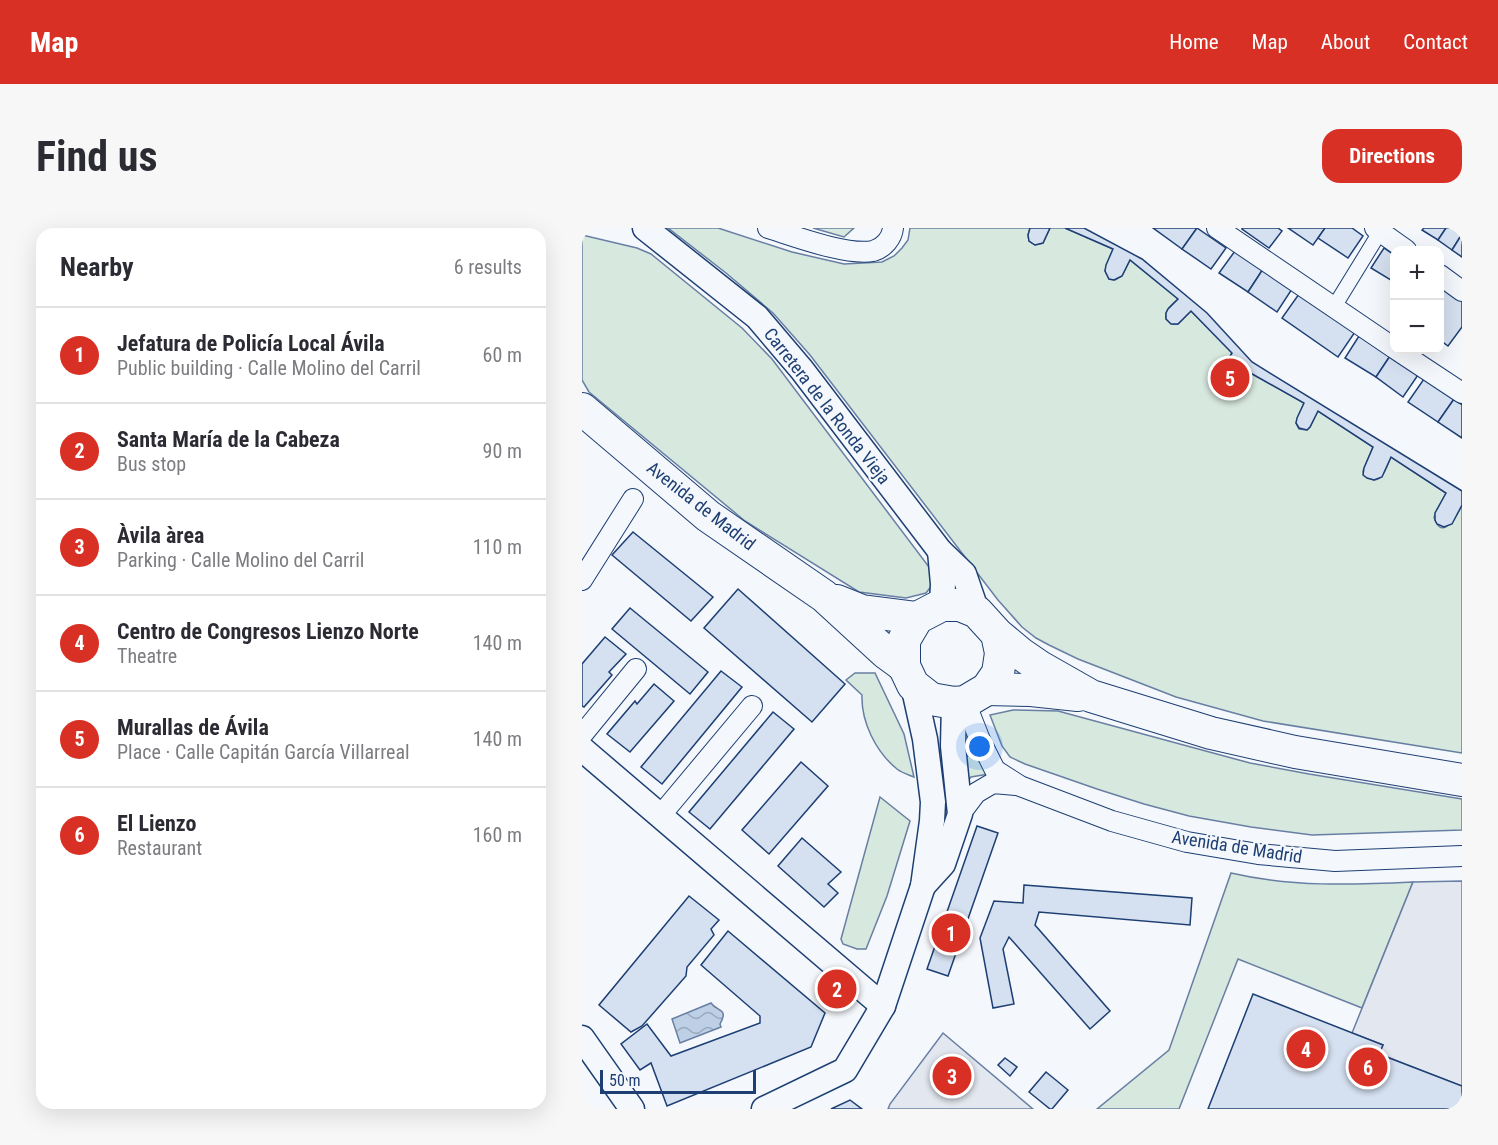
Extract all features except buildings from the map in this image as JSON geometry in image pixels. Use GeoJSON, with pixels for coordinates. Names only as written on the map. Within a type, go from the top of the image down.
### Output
{"type":"FeatureCollection","features":[{"type":"Feature","properties":{"kind":"highway","name":"Avenida de Madrid"},"geometry":{"type":"LineString","coordinates":[[583,409],[708,516],[824,596],[908,675]]}},
{"type":"Feature","properties":{"kind":"highway","name":"Avenida de Madrid"},"geometry":{"type":"LineString","coordinates":[[824,596],[862,611],[930,612]]}},
{"type":"Feature","properties":{"kind":"highway"},"geometry":{"type":"LineString","coordinates":[[1091,696],[1021,654],[987,623],[960,605],[930,612],[904,640],[908,675],[931,699],[968,698],[1031,690],[1091,696],[1211,734],[1295,752],[1462,780]]}},
{"type":"Feature","properties":{"kind":"highway"},"geometry":{"type":"LineString","coordinates":[[968,698],[998,673],[1001,653],[987,623]]}},
{"type":"Feature","properties":{"kind":"street","name":"Carretera de la Ronda Vieja"},"geometry":{"type":"LineString","coordinates":[[645,228],[757,317],[802,370],[940,551],[964,574],[987,623]]}},
{"type":"Feature","properties":{"kind":"street"},"geometry":{"type":"LineString","coordinates":[[768,228],[828,246],[872,251],[879,249],[887,242],[892,235],[893,228]]}},
{"type":"Feature","properties":{"kind":"street"},"geometry":{"type":"LineString","coordinates":[[1217,228],[1390,345]]}},
{"type":"Feature","properties":{"kind":"street"},"geometry":{"type":"LineString","coordinates":[[1334,307],[1377,230],[1400,246]]}},
{"type":"Feature","properties":{"kind":"street"},"geometry":{"type":"LineString","coordinates":[[1444,277],[1462,291]]}},
{"type":"Feature","properties":{"kind":"street"},"geometry":{"type":"LineString","coordinates":[[1404,354],[1462,393]]}},
{"type":"Feature","properties":{"kind":"street"},"geometry":{"type":"LineString","coordinates":[[582,580],[633,499]]}},
{"type":"Feature","properties":{"kind":"street"},"geometry":{"type":"LineString","coordinates":[[930,612],[943,584],[940,551]]}},
{"type":"Feature","properties":{"kind":"street"},"geometry":{"type":"LineString","coordinates":[[582,735],[636,669]]}},
{"type":"Feature","properties":{"kind":"street"},"geometry":{"type":"LineString","coordinates":[[764,1109],[845,1070],[883,1006],[923,886],[933,802],[925,739],[908,675]]}},
{"type":"Feature","properties":{"kind":"street"},"geometry":{"type":"LineString","coordinates":[[923,886],[944,864],[960,814],[953,746],[968,698]]}},
{"type":"Feature","properties":{"kind":"street","name":"Avenida de Madrid"},"geometry":{"type":"LineString","coordinates":[[968,698],[980,740],[995,770],[1020,786],[1123,824],[1187,842],[1258,854],[1335,861],[1462,856]]}},
{"type":"Feature","properties":{"kind":"street"},"geometry":{"type":"LineString","coordinates":[[660,816],[752,706]]}},
{"type":"Feature","properties":{"kind":"street"},"geometry":{"type":"LineString","coordinates":[[582,749],[883,1006]]}},
{"type":"Feature","properties":{"kind":"street","name":"Avenida de Madrid"},"geometry":{"type":"LineString","coordinates":[[960,814],[976,793],[993,783],[1020,786]]}},
{"type":"Feature","properties":{"kind":"street"},"geometry":{"type":"LineString","coordinates":[[582,1038],[632,1109]]}},
{"type":"Feature","properties":{"kind":"shaded area"},"geometry":{"type":"Polygon","coordinates":[[[668,228],[718,228],[792,252],[844,264],[882,262],[894,256],[908,240],[910,228],[1030,228],[1029,241],[1035,245],[1043,243],[1050,228],[1065,228],[1113,249],[1105,271],[1109,279],[1115,280],[1122,276],[1130,260],[1178,299],[1166,313],[1166,319],[1169,322],[1178,324],[1191,311],[1232,353],[1218,376],[1225,387],[1234,387],[1247,371],[1304,403],[1296,423],[1299,429],[1307,430],[1318,411],[1373,447],[1363,471],[1364,475],[1370,479],[1375,480],[1382,476],[1391,457],[1446,493],[1434,517],[1441,528],[1449,524],[1462,505],[1462,753],[1263,721],[1176,697],[1078,659],[1036,638],[1022,627],[998,600],[810,355],[773,313],[668,228]]]}},
{"type":"Feature","properties":{"kind":"shaded area"},"geometry":{"type":"Polygon","coordinates":[[[813,228],[854,228],[844,237],[813,228]]]}},
{"type":"Feature","properties":{"kind":"shaded area"},"geometry":{"type":"Polygon","coordinates":[[[582,235],[637,248],[651,254],[742,328],[772,359],[929,567],[933,584],[926,593],[906,598],[859,592],[745,521],[589,392],[582,380],[582,235]]]}},
{"type":"Feature","properties":{"kind":"shaded area"},"geometry":{"type":"Polygon","coordinates":[[[855,673],[875,673],[904,734],[914,777],[897,769],[876,745],[864,716],[862,695],[846,680],[855,673]]]}},
{"type":"Feature","properties":{"kind":"shaded area"},"geometry":{"type":"Polygon","coordinates":[[[1013,710],[1058,711],[1250,763],[1462,799],[1462,830],[1312,835],[1189,816],[1144,804],[1010,757],[1002,746],[990,715],[1013,710]]]}},
{"type":"Feature","properties":{"kind":"shaded area"},"geometry":{"type":"Polygon","coordinates":[[[975,753],[989,774],[971,777],[966,783],[962,758],[975,753]]]}},
{"type":"Feature","properties":{"kind":"shaded area"},"geometry":{"type":"Polygon","coordinates":[[[880,797],[910,821],[887,896],[866,949],[857,949],[843,944],[841,939],[880,797]]]}},
{"type":"Feature","properties":{"kind":"shaded area"},"geometry":{"type":"Polygon","coordinates":[[[1231,873],[1299,883],[1413,882],[1362,1008],[1238,959],[1179,1109],[1097,1109],[1169,1050],[1231,873]]]}},
{"type":"Feature","properties":{"kind":"shaded area"},"geometry":{"type":"Polygon","coordinates":[[[1462,881],[1462,1086],[1379,1054],[1383,1045],[1352,1033],[1413,882],[1462,881]]]}},
{"type":"Feature","properties":{"kind":"shaded area"},"geometry":{"type":"Polygon","coordinates":[[[943,1033],[1033,1109],[888,1109],[943,1033]]]}},
{"type":"Feature","properties":{"kind":"water"},"geometry":{"type":"Polygon","coordinates":[[[711,1003],[723,1013],[721,1027],[680,1043],[672,1019],[711,1003]]]}},
{"type":"Feature","properties":{"kind":"place","name":"Murallas de Ávila"},"geometry":{"type":"Point","coordinates":[1230,378]}},
{"type":"Feature","properties":{"kind":"place","name":"Jefatura de Policía Local Ávila"},"geometry":{"type":"Point","coordinates":[951,933]}},
{"type":"Feature","properties":{"kind":"place","name":"Santa María de la Cabeza"},"geometry":{"type":"Point","coordinates":[837,989]}},
{"type":"Feature","properties":{"kind":"place","name":"Centro de Congresos Lienzo Norte"},"geometry":{"type":"Point","coordinates":[1306,1049]}},
{"type":"Feature","properties":{"kind":"place","name":"El Lienzo"},"geometry":{"type":"Point","coordinates":[1368,1067]}},
{"type":"Feature","properties":{"kind":"place","name":"Àvila àrea"},"geometry":{"type":"Point","coordinates":[952,1076]}}]}
